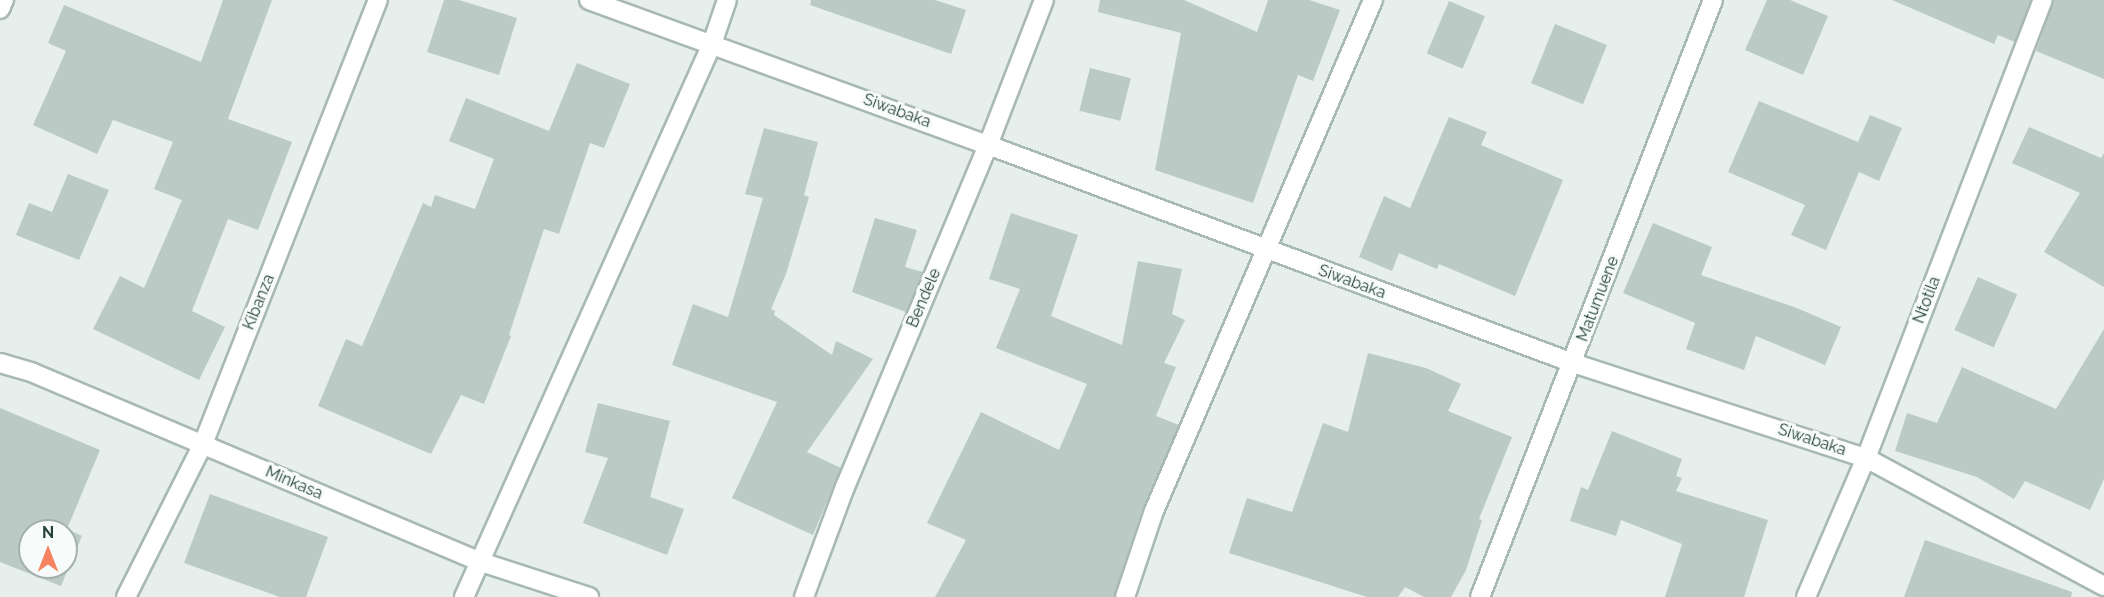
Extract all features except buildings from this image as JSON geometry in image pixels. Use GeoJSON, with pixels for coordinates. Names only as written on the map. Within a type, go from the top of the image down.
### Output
{"type":"FeatureCollection","features":[{"type":"Feature","properties":{"kind":"street"},"geometry":{"type":"LineString","coordinates":[[0,9],[4,0]]}},
{"type":"Feature","properties":{"kind":"street","name":"Kibanza"},"geometry":{"type":"LineString","coordinates":[[126,597],[203,444],[378,0]]}},
{"type":"Feature","properties":{"kind":"street","name":"Siwabaka"},"geometry":{"type":"LineString","coordinates":[[589,0],[988,145],[1267,251],[1573,363],[1866,458],[2104,586]]}},
{"type":"Feature","properties":{"kind":"street"},"geometry":{"type":"LineString","coordinates":[[464,597],[478,561],[711,44],[727,0]]}},
{"type":"Feature","properties":{"kind":"street","name":"Bendele"},"geometry":{"type":"LineString","coordinates":[[804,597],[845,487],[988,145],[1044,0]]}},
{"type":"Feature","properties":{"kind":"street"},"geometry":{"type":"LineString","coordinates":[[1125,597],[1154,511],[1373,0]]}},
{"type":"Feature","properties":{"kind":"street","name":"Matumuene"},"geometry":{"type":"LineString","coordinates":[[1480,597],[1713,0]]}},
{"type":"Feature","properties":{"kind":"street","name":"Ntotila"},"geometry":{"type":"LineString","coordinates":[[1806,597],[1866,458],[2043,0]]}},
{"type":"Feature","properties":{"kind":"street","name":"Minkasa"},"geometry":{"type":"LineString","coordinates":[[0,363],[30,372],[478,561],[589,597]]}}]}
